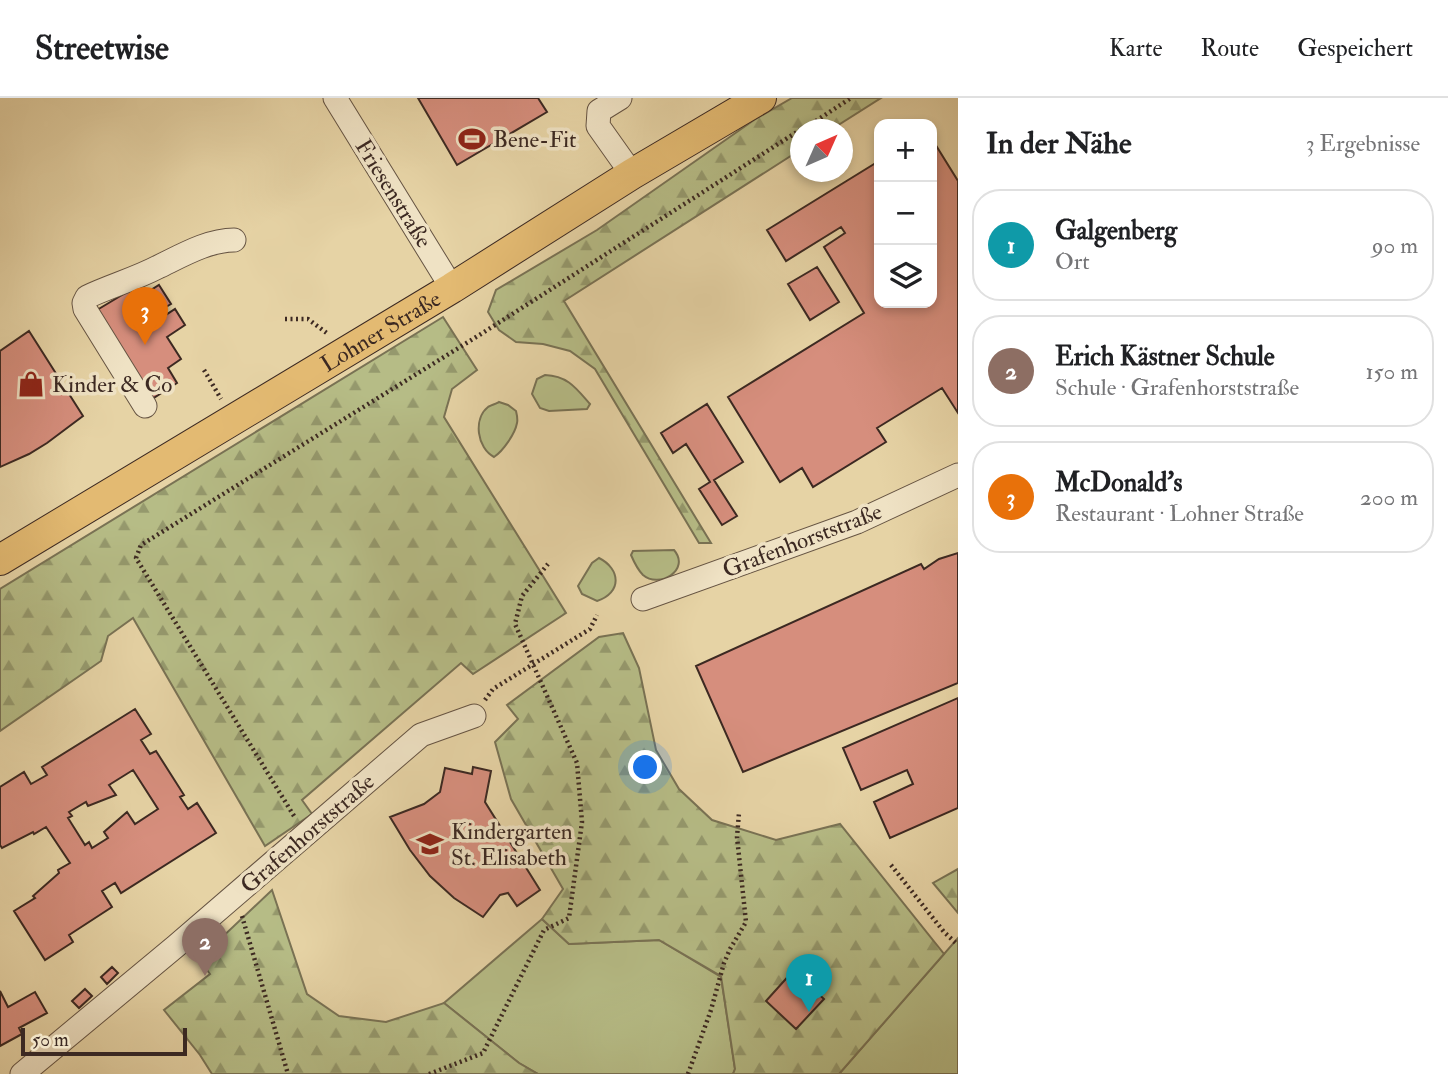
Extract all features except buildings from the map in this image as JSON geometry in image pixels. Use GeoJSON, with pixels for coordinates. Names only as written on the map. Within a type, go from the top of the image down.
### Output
{"type":"FeatureCollection","features":[{"type":"Feature","properties":{"kind":"main road","name":"Lohner Straße"},"geometry":{"type":"LineString","coordinates":[[0,560],[453,288],[632,174],[761,98]]}},
{"type":"Feature","properties":{"kind":"street","name":"Friesenstraße"},"geometry":{"type":"LineString","coordinates":[[335,98],[453,288]]}},
{"type":"Feature","properties":{"kind":"street"},"geometry":{"type":"LineString","coordinates":[[620,98],[599,111],[598,126],[632,174]]}},
{"type":"Feature","properties":{"kind":"street"},"geometry":{"type":"LineString","coordinates":[[145,406],[85,309],[87,297],[158,267],[173,267],[226,247],[234,240]]}},
{"type":"Feature","properties":{"kind":"street","name":"Grafenhorststraße"},"geometry":{"type":"LineString","coordinates":[[643,598],[858,522],[958,475]]}},
{"type":"Feature","properties":{"kind":"street","name":"Grafenhorststraße"},"geometry":{"type":"LineString","coordinates":[[22,1074],[166,955],[421,735],[474,716]]}},
{"type":"Feature","properties":{"kind":"path"},"geometry":{"type":"LineString","coordinates":[[818,119],[851,98]]}},
{"type":"Feature","properties":{"kind":"path"},"geometry":{"type":"LineString","coordinates":[[306,834],[136,558],[141,545],[481,334],[790,137]]}},
{"type":"Feature","properties":{"kind":"path"},"geometry":{"type":"LineString","coordinates":[[285,319],[308,319],[328,334]]}},
{"type":"Feature","properties":{"kind":"path"},"geometry":{"type":"LineString","coordinates":[[204,370],[222,400]]}},
{"type":"Feature","properties":{"kind":"path"},"geometry":{"type":"LineString","coordinates":[[429,1074],[483,1054],[544,930],[569,918],[582,822],[577,763],[515,624],[522,596],[548,564]]}},
{"type":"Feature","properties":{"kind":"path"},"geometry":{"type":"LineString","coordinates":[[474,716],[493,689],[590,629],[597,615]]}},
{"type":"Feature","properties":{"kind":"path"},"geometry":{"type":"LineString","coordinates":[[688,1074],[711,1010],[724,963],[746,922],[737,837],[739,813]]}},
{"type":"Feature","properties":{"kind":"path"},"geometry":{"type":"LineString","coordinates":[[891,865],[944,932],[958,945]]}},
{"type":"Feature","properties":{"kind":"path"},"geometry":{"type":"LineString","coordinates":[[236,895],[288,1074]]}},
{"type":"Feature","properties":{"kind":"green space"},"geometry":{"type":"Polygon","coordinates":[[[792,98],[881,98],[848,119],[790,119],[790,156],[564,301],[711,543],[699,543],[595,369],[570,351],[543,344],[516,342],[499,330],[488,312],[496,290],[597,230],[754,120],[792,98]]]}},
{"type":"Feature","properties":{"kind":"green space"},"geometry":{"type":"Polygon","coordinates":[[[443,317],[477,370],[452,389],[444,417],[566,613],[473,674],[461,663],[302,800],[312,814],[265,846],[133,618],[108,636],[101,661],[0,731],[0,589],[443,317]]]}},
{"type":"Feature","properties":{"kind":"green space"},"geometry":{"type":"Polygon","coordinates":[[[545,375],[571,384],[590,404],[587,409],[549,411],[540,408],[532,394],[537,379],[545,375]]]}},
{"type":"Feature","properties":{"kind":"green space"},"geometry":{"type":"Polygon","coordinates":[[[499,402],[516,411],[517,422],[508,442],[494,457],[484,447],[479,426],[483,412],[499,402]]]}},
{"type":"Feature","properties":{"kind":"green space"},"geometry":{"type":"Polygon","coordinates":[[[674,550],[679,564],[676,570],[664,579],[657,580],[643,575],[631,555],[633,551],[674,550]]]}},
{"type":"Feature","properties":{"kind":"green space"},"geometry":{"type":"Polygon","coordinates":[[[599,558],[611,568],[616,581],[611,592],[597,601],[582,594],[578,586],[592,563],[599,558]]]}},
{"type":"Feature","properties":{"kind":"green space"},"geometry":{"type":"Polygon","coordinates":[[[623,633],[639,668],[656,750],[679,789],[712,820],[776,840],[840,824],[944,954],[839,1074],[733,1074],[735,1069],[721,976],[659,940],[569,944],[542,919],[563,889],[511,799],[495,742],[518,719],[507,705],[599,637],[623,633]]]}},
{"type":"Feature","properties":{"kind":"green space"},"geometry":{"type":"Polygon","coordinates":[[[958,869],[958,913],[933,883],[958,869]]]}},
{"type":"Feature","properties":{"kind":"green space"},"geometry":{"type":"Polygon","coordinates":[[[272,890],[307,994],[339,1016],[386,1022],[444,1003],[519,1063],[538,1074],[212,1074],[164,1010],[210,974],[199,959],[272,890]]]}},
{"type":"Feature","properties":{"kind":"green space"},"geometry":{"type":"Polygon","coordinates":[[[542,919],[569,944],[659,940],[721,977],[735,1069],[733,1074],[538,1074],[519,1063],[444,1003],[542,919]]]}},
{"type":"Feature","properties":{"kind":"green space"},"geometry":{"type":"Polygon","coordinates":[[[958,938],[958,1074],[839,1074],[958,938]]]}},
{"type":"Feature","properties":{"kind":"place","name":"Bene-Fit"},"geometry":{"type":"Point","coordinates":[472,139]}},
{"type":"Feature","properties":{"kind":"place","name":"McDonald's"},"geometry":{"type":"Point","coordinates":[145,345]}},
{"type":"Feature","properties":{"kind":"place","name":"Kinder & Co"},"geometry":{"type":"Point","coordinates":[31,384]}},
{"type":"Feature","properties":{"kind":"place","name":"Kindergarten St. Elisabeth"},"geometry":{"type":"Point","coordinates":[430,844]}},
{"type":"Feature","properties":{"kind":"place","name":"Erich Kästner Schule"},"geometry":{"type":"Point","coordinates":[205,976]}},
{"type":"Feature","properties":{"kind":"place","name":"Galgenberg"},"geometry":{"type":"Point","coordinates":[809,1012]}}]}
